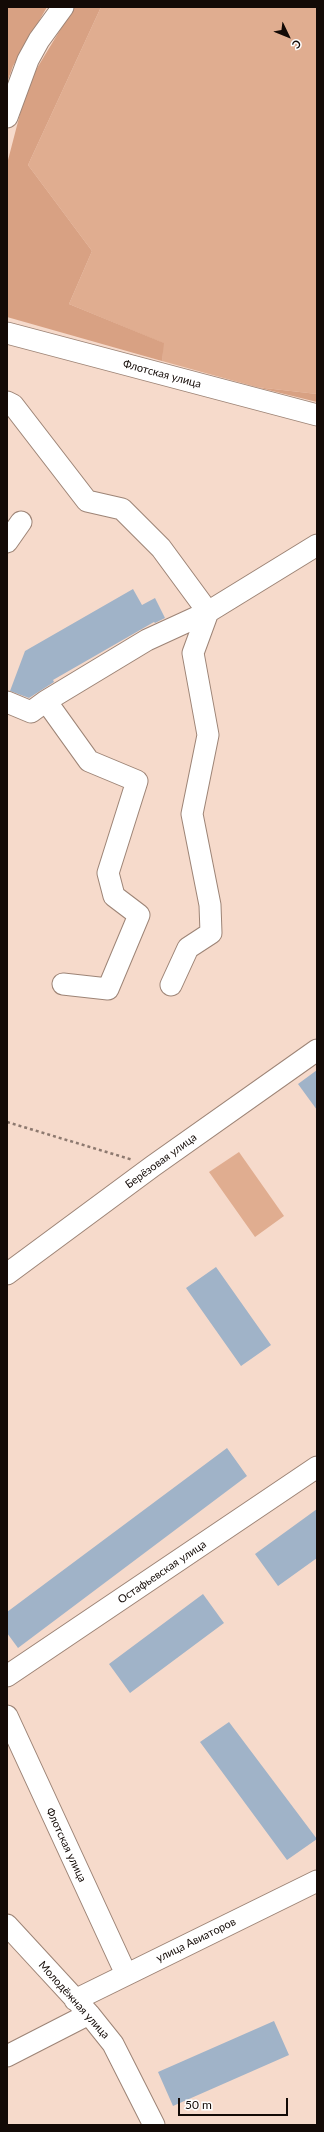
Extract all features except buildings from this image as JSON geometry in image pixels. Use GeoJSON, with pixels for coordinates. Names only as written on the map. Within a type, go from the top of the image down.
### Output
{"type":"FeatureCollection","features":[{"type":"Feature","properties":{"kind":"street"},"geometry":{"type":"LineString","coordinates":[[7,117],[28,60],[39,40],[63,7]]}},
{"type":"Feature","properties":{"kind":"street","name":"Флотская улица"},"geometry":{"type":"LineString","coordinates":[[7,333],[317,414]]}},
{"type":"Feature","properties":{"kind":"street"},"geometry":{"type":"LineString","coordinates":[[7,402],[13,405],[87,501],[122,509],[161,548],[208,612]]}},
{"type":"Feature","properties":{"kind":"street"},"geometry":{"type":"LineString","coordinates":[[7,542],[21,522]]}},
{"type":"Feature","properties":{"kind":"street"},"geometry":{"type":"LineString","coordinates":[[7,702],[31,712],[46,701],[147,640],[208,612],[317,545]]}},
{"type":"Feature","properties":{"kind":"street"},"geometry":{"type":"LineString","coordinates":[[171,985],[188,948],[211,933],[210,905],[192,814],[208,735],[193,653],[208,612]]}},
{"type":"Feature","properties":{"kind":"street"},"geometry":{"type":"LineString","coordinates":[[46,701],[89,761],[137,781],[108,873],[114,896],[139,915],[108,989],[64,984]]}},
{"type":"Feature","properties":{"kind":"street","name":"Берёзовая улица"},"geometry":{"type":"LineString","coordinates":[[7,1274],[154,1166],[317,1050]]}},
{"type":"Feature","properties":{"kind":"street","name":"Остафьевская улица"},"geometry":{"type":"LineString","coordinates":[[7,1676],[317,1467]]}},
{"type":"Feature","properties":{"kind":"street","name":"Флотская улица"},"geometry":{"type":"LineString","coordinates":[[7,1716],[126,1974]]}},
{"type":"Feature","properties":{"kind":"street","name":"улица Авиаторов"},"geometry":{"type":"LineString","coordinates":[[7,2056],[82,2007],[126,1974],[317,1881]]}},
{"type":"Feature","properties":{"kind":"street","name":"Молодёжная улица"},"geometry":{"type":"LineString","coordinates":[[7,1924],[82,2007],[113,2044],[154,2125]]}},
{"type":"Feature","properties":{"kind":"path"},"geometry":{"type":"LineString","coordinates":[[7,1122],[154,1166]]}},
{"type":"Feature","properties":{"kind":"shaded area"},"geometry":{"type":"Polygon","coordinates":[[[7,7],[47,7],[13,66],[7,83],[7,7]]]}},
{"type":"Feature","properties":{"kind":"shaded area"},"geometry":{"type":"Polygon","coordinates":[[[74,7],[101,7],[28,165],[92,251],[69,304],[164,343],[162,361],[7,317],[7,164],[28,83],[74,7]]]}},
{"type":"Feature","properties":{"kind":"shaded area"},"geometry":{"type":"Polygon","coordinates":[[[101,7],[317,7],[317,394],[256,387],[162,361],[163,343],[69,304],[92,251],[28,165],[101,7]]]}},
{"type":"Feature","properties":{"kind":"shaded area"},"geometry":{"type":"Polygon","coordinates":[[[256,387],[317,394],[317,402],[256,387]]]}},
{"type":"Feature","properties":{"kind":"shaded area"},"geometry":{"type":"Polygon","coordinates":[[[239,1152],[284,1216],[255,1237],[209,1172],[239,1152]]]}}]}
